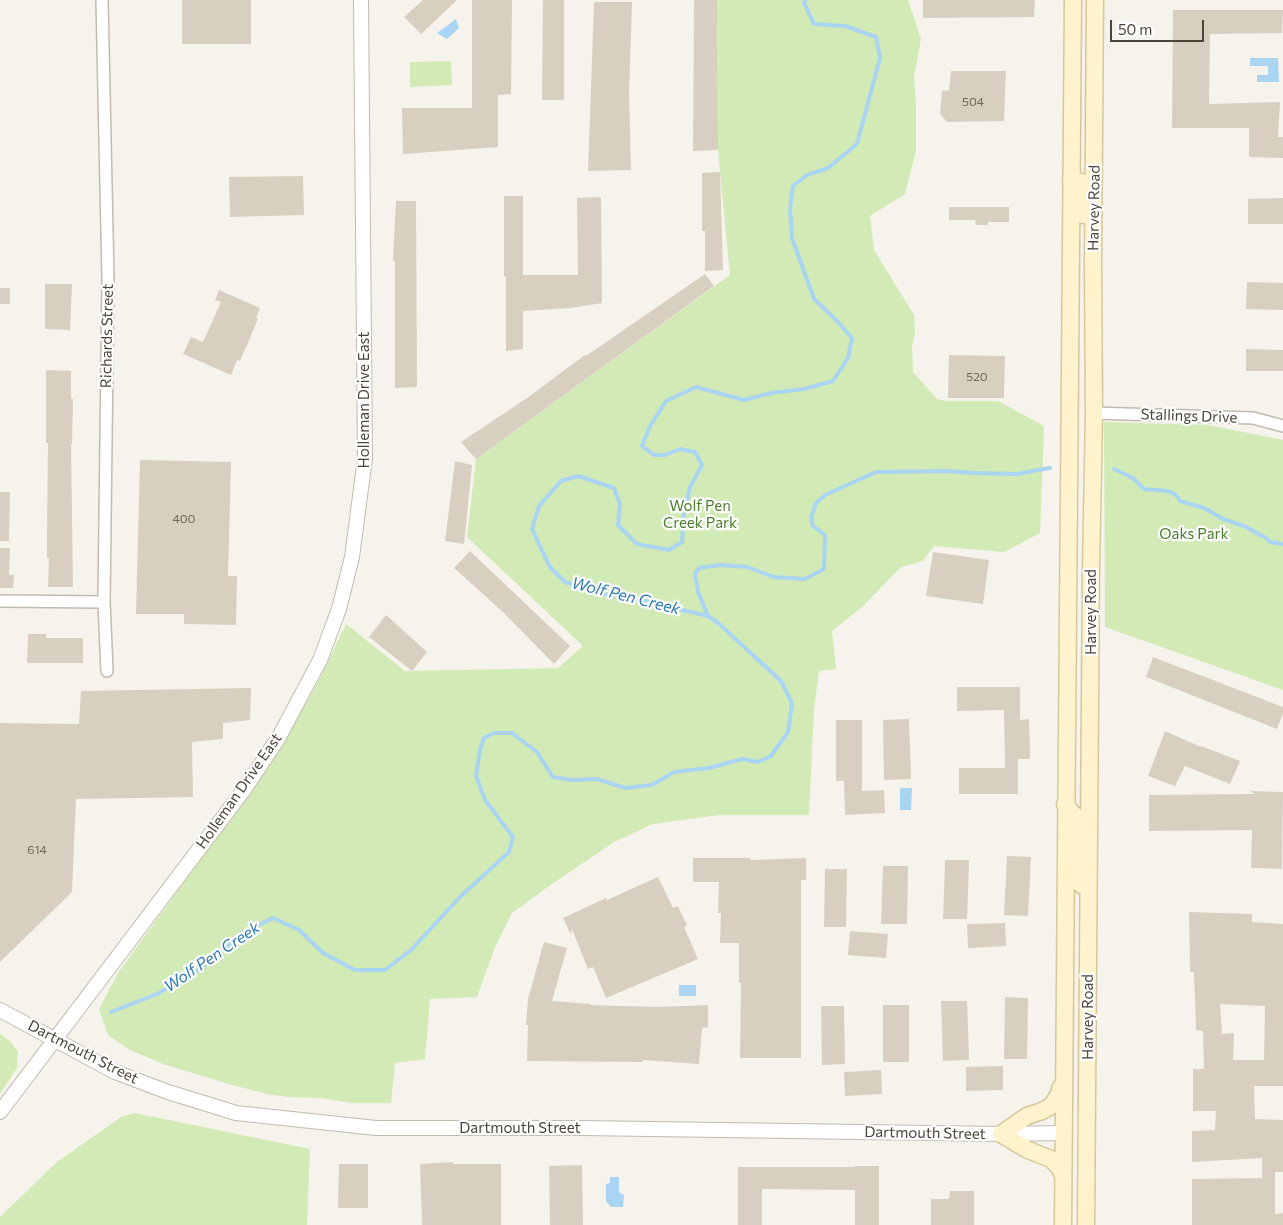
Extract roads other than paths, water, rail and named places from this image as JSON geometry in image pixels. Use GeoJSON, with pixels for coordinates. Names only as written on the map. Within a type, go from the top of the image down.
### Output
{"type":"FeatureCollection","features":[{"type":"Feature","properties":{"kind":"main road","name":"Harvey Road"},"geometry":{"type":"LineString","coordinates":[[1063,1225],[1073,0]]}},
{"type":"Feature","properties":{"kind":"main road","name":"Harvey Road"},"geometry":{"type":"LineString","coordinates":[[1086,1225],[1094,414],[1095,0]]}},
{"type":"Feature","properties":{"kind":"main road"},"geometry":{"type":"LineString","coordinates":[[1072,54],[1083,70],[1083,114],[1085,119],[1095,121]]}},
{"type":"Feature","properties":{"kind":"main road"},"geometry":{"type":"LineString","coordinates":[[1071,179],[1081,182],[1083,188],[1083,231],[1094,244]]}},
{"type":"Feature","properties":{"kind":"main road"},"geometry":{"type":"LineString","coordinates":[[1068,569],[1079,573],[1080,626],[1091,648]]}},
{"type":"Feature","properties":{"kind":"main road"},"geometry":{"type":"LineString","coordinates":[[1065,805],[1077,818],[1076,880],[1082,886],[1088,887]]}},
{"type":"Feature","properties":{"kind":"main road"},"geometry":{"type":"LineString","coordinates":[[1063,1077],[1058,1096],[1051,1106],[1027,1116],[1001,1134],[1028,1150],[1051,1159],[1059,1167],[1063,1175]]}},
{"type":"Feature","properties":{"kind":"main road"},"geometry":{"type":"LineString","coordinates":[[1086,1192],[1074,1178],[1073,1142],[1064,1133],[1072,1121],[1077,1099],[1088,1081]]}},
{"type":"Feature","properties":{"kind":"street","name":"Richards Street"},"geometry":{"type":"LineString","coordinates":[[102,0],[108,278],[104,602],[107,671]]}},
{"type":"Feature","properties":{"kind":"street","name":"Holleman Drive East"},"geometry":{"type":"LineString","coordinates":[[0,1112],[243,791],[279,738],[320,660],[339,609],[352,557],[365,458],[362,0]]}},
{"type":"Feature","properties":{"kind":"street","name":"Stallings Drive"},"geometry":{"type":"LineString","coordinates":[[1094,414],[1253,418],[1283,426]]}},
{"type":"Feature","properties":{"kind":"street"},"geometry":{"type":"LineString","coordinates":[[0,601],[104,602]]}},
{"type":"Feature","properties":{"kind":"street","name":"Dartmouth Street"},"geometry":{"type":"LineString","coordinates":[[0,1010],[115,1072],[168,1092],[236,1113],[376,1128],[1064,1133]]}},
{"type":"Feature","properties":{"kind":"water"},"geometry":{"type":"Polygon","coordinates":[[[456,19],[459,28],[447,39],[437,33],[456,19]]]}},
{"type":"Feature","properties":{"kind":"water"},"geometry":{"type":"Polygon","coordinates":[[[1250,58],[1278,58],[1279,82],[1257,82],[1257,75],[1268,75],[1268,66],[1250,66],[1250,58]]]}},
{"type":"Feature","properties":{"kind":"water"},"geometry":{"type":"Polygon","coordinates":[[[900,788],[912,788],[911,810],[900,810],[900,788]]]}},
{"type":"Feature","properties":{"kind":"water"},"geometry":{"type":"Polygon","coordinates":[[[679,985],[696,985],[696,996],[679,996],[679,985]]]}},
{"type":"Feature","properties":{"kind":"water"},"geometry":{"type":"Polygon","coordinates":[[[610,1177],[619,1177],[619,1192],[624,1195],[623,1207],[611,1207],[606,1201],[606,1184],[610,1183],[610,1177]]]}},
{"type":"Feature","properties":{"kind":"waterway","name":"Wolf Pen Creek"},"geometry":{"type":"LineString","coordinates":[[111,1012],[157,994],[201,968],[246,931],[273,918],[299,930],[323,953],[355,970],[385,970],[411,950],[460,897],[509,852],[513,837],[485,800],[476,776],[484,738],[494,733],[512,733],[537,752],[553,777],[572,780],[597,779],[625,788],[652,785],[674,772],[709,768],[742,759],[758,762],[771,756],[788,732],[792,703],[781,681],[717,622],[708,616],[640,600],[602,594],[565,582],[550,567],[532,529],[539,506],[561,481],[578,476],[614,488],[620,504],[618,525],[637,544],[669,550],[682,542],[684,513],[690,487],[702,465],[695,452],[680,449],[665,455],[654,455],[642,446],[650,426],[666,401],[696,387],[744,400],[771,393],[804,389],[833,381],[848,358],[852,338],[814,299],[792,238],[790,209],[793,186],[807,175],[828,168],[857,144],[880,58],[876,37],[845,26],[814,24],[804,3],[805,0]]}},
{"type":"Feature","properties":{"kind":"waterway"},"geometry":{"type":"LineString","coordinates":[[708,616],[698,592],[695,574],[699,568],[720,565],[748,567],[773,577],[805,579],[824,569],[825,535],[813,526],[811,518],[816,503],[825,495],[876,472],[948,471],[1016,474],[1050,468]]}},
{"type":"Feature","properties":{"kind":"waterway"},"geometry":{"type":"LineString","coordinates":[[1114,469],[1133,478],[1144,489],[1168,491],[1176,495],[1180,501],[1204,508],[1223,519],[1244,526],[1270,542],[1283,544]]}},
{"type":"Feature","properties":{"kind":"park label","name":"Wolf Pen Creek Park"},"geometry":{"type":"Point","coordinates":[700,514]}},
{"type":"Feature","properties":{"kind":"park label","name":"Oaks Park"},"geometry":{"type":"Point","coordinates":[1194,534]}}]}
